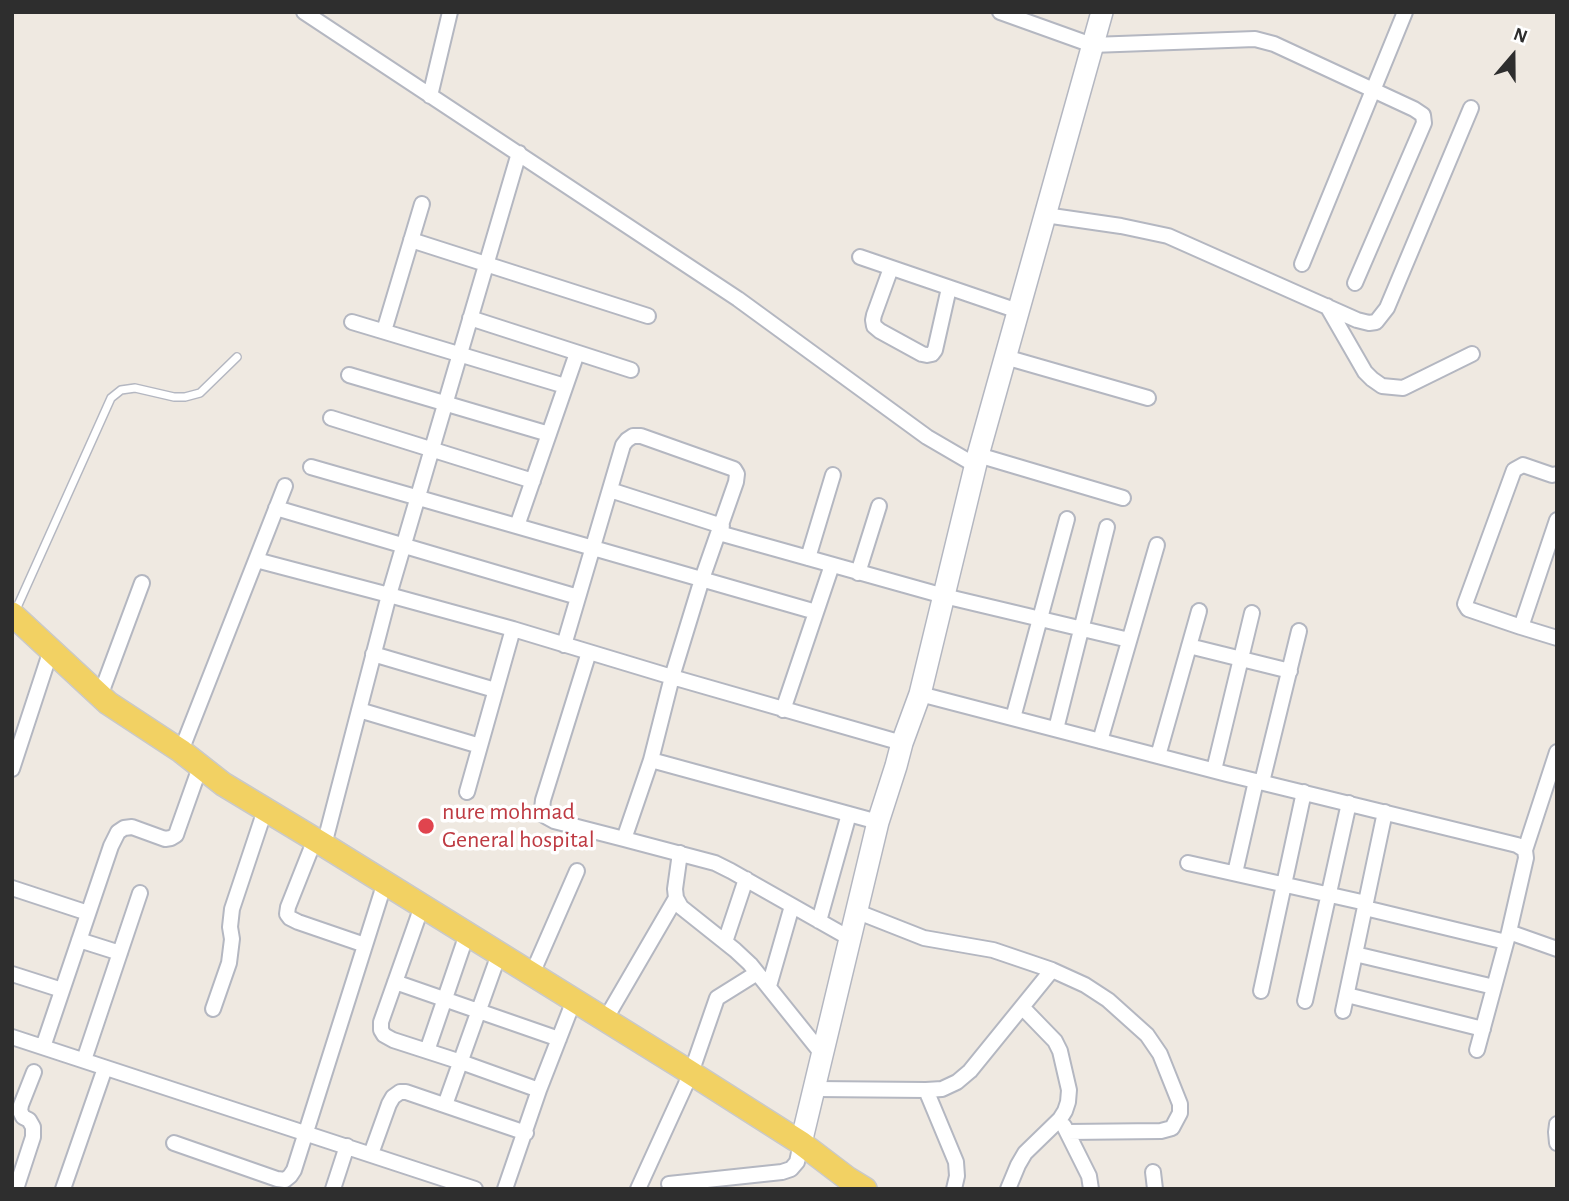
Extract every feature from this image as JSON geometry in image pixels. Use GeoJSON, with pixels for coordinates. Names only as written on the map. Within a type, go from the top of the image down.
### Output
{"type":"FeatureCollection","features":[{"type":"Feature","properties":{"kind":"main road"},"geometry":{"type":"LineString","coordinates":[[13,615],[108,703],[181,751],[223,784],[385,882],[801,1143],[851,1185]]}},
{"type":"Feature","properties":{"kind":"street"},"geometry":{"type":"LineString","coordinates":[[304,12],[738,299],[927,438],[976,460],[1123,498]]}},
{"type":"Feature","properties":{"kind":"street"},"geometry":{"type":"LineString","coordinates":[[430,96],[450,12]]}},
{"type":"Feature","properties":{"kind":"street"},"geometry":{"type":"LineString","coordinates":[[1000,12],[1093,45],[1255,38],[1274,44],[1423,115],[1424,123],[1355,283]]}},
{"type":"Feature","properties":{"kind":"street"},"geometry":{"type":"LineString","coordinates":[[669,1184],[782,1172],[792,1169],[797,1161],[878,822],[920,694],[976,460],[1102,12]]}},
{"type":"Feature","properties":{"kind":"street"},"geometry":{"type":"LineString","coordinates":[[1302,264],[1405,12]]}},
{"type":"Feature","properties":{"kind":"street"},"geometry":{"type":"LineString","coordinates":[[1045,215],[1168,236],[1357,320],[1376,322],[1387,308],[1471,108]]}},
{"type":"Feature","properties":{"kind":"street"},"geometry":{"type":"LineString","coordinates":[[365,945],[298,922],[290,918],[288,907],[320,842],[389,595],[519,153]]}},
{"type":"Feature","properties":{"kind":"street"},"geometry":{"type":"LineString","coordinates":[[384,331],[422,204]]}},
{"type":"Feature","properties":{"kind":"street"},"geometry":{"type":"LineString","coordinates":[[411,240],[648,316]]}},
{"type":"Feature","properties":{"kind":"street"},"geometry":{"type":"LineString","coordinates":[[860,257],[1018,311]]}},
{"type":"Feature","properties":{"kind":"street"},"geometry":{"type":"LineString","coordinates":[[891,268],[874,314],[874,326],[922,354],[928,355],[935,351],[949,288]]}},
{"type":"Feature","properties":{"kind":"street"},"geometry":{"type":"LineString","coordinates":[[1326,306],[1365,372],[1382,386],[1403,388],[1472,354]]}},
{"type":"Feature","properties":{"kind":"street"},"geometry":{"type":"LineString","coordinates":[[470,318],[631,370]]}},
{"type":"Feature","properties":{"kind":"street"},"geometry":{"type":"LineString","coordinates":[[352,322],[565,386]]}},
{"type":"Feature","properties":{"kind":"street"},"geometry":{"type":"LineString","coordinates":[[517,526],[577,353]]}},
{"type":"Feature","properties":{"kind":"street"},"geometry":{"type":"LineString","coordinates":[[1005,357],[1148,398]]}},
{"type":"Feature","properties":{"kind":"street"},"geometry":{"type":"LineString","coordinates":[[349,375],[549,433]]}},
{"type":"Feature","properties":{"kind":"street"},"geometry":{"type":"LineString","coordinates":[[331,418],[533,481]]}},
{"type":"Feature","properties":{"kind":"street"},"geometry":{"type":"LineString","coordinates":[[564,645],[623,445],[627,440],[633,436],[641,436],[734,468],[737,474],[736,482],[702,579],[672,677],[651,760],[624,839]]}},
{"type":"Feature","properties":{"kind":"street"},"geometry":{"type":"LineString","coordinates":[[1557,474],[1552,475],[1522,465],[1514,470],[1465,604],[1468,609],[1557,638]]}},
{"type":"Feature","properties":{"kind":"street"},"geometry":{"type":"LineString","coordinates":[[312,467],[816,612]]}},
{"type":"Feature","properties":{"kind":"street"},"geometry":{"type":"LineString","coordinates":[[808,558],[832,475]]}},
{"type":"Feature","properties":{"kind":"street"},"geometry":{"type":"LineString","coordinates":[[181,751],[285,486]]}},
{"type":"Feature","properties":{"kind":"street"},"geometry":{"type":"LineString","coordinates":[[610,490],[858,573],[1129,640]]}},
{"type":"Feature","properties":{"kind":"street"},"geometry":{"type":"LineString","coordinates":[[858,573],[878,506]]}},
{"type":"Feature","properties":{"kind":"street"},"geometry":{"type":"LineString","coordinates":[[276,508],[578,597]]}},
{"type":"Feature","properties":{"kind":"street"},"geometry":{"type":"LineString","coordinates":[[1013,718],[1067,519]]}},
{"type":"Feature","properties":{"kind":"street"},"geometry":{"type":"LineString","coordinates":[[1521,627],[1557,520]]}},
{"type":"Feature","properties":{"kind":"street"},"geometry":{"type":"LineString","coordinates":[[1056,729],[1107,527]]}},
{"type":"Feature","properties":{"kind":"street"},"geometry":{"type":"LineString","coordinates":[[1100,741],[1157,545]]}},
{"type":"Feature","properties":{"kind":"street"},"geometry":{"type":"LineString","coordinates":[[256,559],[513,629],[902,743]]}},
{"type":"Feature","properties":{"kind":"street"},"geometry":{"type":"LineString","coordinates":[[783,710],[832,565]]}},
{"type":"Feature","properties":{"kind":"street"},"geometry":{"type":"LineString","coordinates":[[100,696],[142,583]]}},
{"type":"Feature","properties":{"kind":"street"},"geometry":{"type":"LineString","coordinates":[[1158,756],[1199,611]]}},
{"type":"Feature","properties":{"kind":"street"},"geometry":{"type":"LineString","coordinates":[[1214,771],[1252,613]]}},
{"type":"Feature","properties":{"kind":"street"},"geometry":{"type":"LineString","coordinates":[[467,792],[513,629]]}},
{"type":"Feature","properties":{"kind":"street"},"geometry":{"type":"LineString","coordinates":[[1235,873],[1299,631]]}},
{"type":"Feature","properties":{"kind":"street"},"geometry":{"type":"LineString","coordinates":[[1189,646],[1290,671]]}},
{"type":"Feature","properties":{"kind":"street"},"geometry":{"type":"LineString","coordinates":[[12,769],[51,650]]}},
{"type":"Feature","properties":{"kind":"street"},"geometry":{"type":"LineString","coordinates":[[589,652],[543,800],[542,810],[545,816],[554,821],[715,863],[851,939]]}},
{"type":"Feature","properties":{"kind":"street"},"geometry":{"type":"LineString","coordinates":[[373,654],[495,690]]}},
{"type":"Feature","properties":{"kind":"street"},"geometry":{"type":"LineString","coordinates":[[920,694],[1214,771],[1517,845],[1525,850]]}},
{"type":"Feature","properties":{"kind":"street"},"geometry":{"type":"LineString","coordinates":[[359,710],[480,746]]}},
{"type":"Feature","properties":{"kind":"street"},"geometry":{"type":"LineString","coordinates":[[1477,1050],[1526,858],[1525,850],[1557,752]]}},
{"type":"Feature","properties":{"kind":"street"},"geometry":{"type":"LineString","coordinates":[[651,760],[878,822]]}},
{"type":"Feature","properties":{"kind":"street"},"geometry":{"type":"LineString","coordinates":[[43,1047],[118,832],[132,827],[165,839],[171,838],[178,829],[201,767]]}},
{"type":"Feature","properties":{"kind":"street"},"geometry":{"type":"LineString","coordinates":[[1261,991],[1304,792]]}},
{"type":"Feature","properties":{"kind":"street"},"geometry":{"type":"LineString","coordinates":[[1305,1001],[1349,803]]}},
{"type":"Feature","properties":{"kind":"street"},"geometry":{"type":"LineString","coordinates":[[213,1009],[229,963],[232,909],[265,810]]}},
{"type":"Feature","properties":{"kind":"street"},"geometry":{"type":"LineString","coordinates":[[1343,1011],[1385,811]]}},
{"type":"Feature","properties":{"kind":"street"},"geometry":{"type":"LineString","coordinates":[[819,921],[849,814]]}},
{"type":"Feature","properties":{"kind":"street"},"geometry":{"type":"LineString","coordinates":[[605,1020],[676,898],[680,853]]}},
{"type":"Feature","properties":{"kind":"street"},"geometry":{"type":"LineString","coordinates":[[1188,863],[1557,949]]}},
{"type":"Feature","properties":{"kind":"street"},"geometry":{"type":"LineString","coordinates":[[532,974],[577,871]]}},
{"type":"Feature","properties":{"kind":"street"},"geometry":{"type":"LineString","coordinates":[[725,942],[746,879]]}},
{"type":"Feature","properties":{"kind":"street"},"geometry":{"type":"LineString","coordinates":[[174,1143],[278,1179],[285,1180],[290,1176],[385,882]]}},
{"type":"Feature","properties":{"kind":"street"},"geometry":{"type":"LineString","coordinates":[[12,888],[88,913]]}},
{"type":"Feature","properties":{"kind":"street"},"geometry":{"type":"LineString","coordinates":[[84,1060],[140,893]]}},
{"type":"Feature","properties":{"kind":"street"},"geometry":{"type":"LineString","coordinates":[[676,898],[681,906],[757,973],[823,1055]]}},
{"type":"Feature","properties":{"kind":"street"},"geometry":{"type":"LineString","coordinates":[[422,906],[381,1022],[384,1035],[539,1090]]}},
{"type":"Feature","properties":{"kind":"street"},"geometry":{"type":"LineString","coordinates":[[769,986],[792,906]]}},
{"type":"Feature","properties":{"kind":"street"},"geometry":{"type":"LineString","coordinates":[[858,912],[924,938],[993,950],[1052,970],[1085,985],[1108,1000],[1147,1035],[1160,1054],[1180,1104],[1180,1113],[1172,1128],[1161,1131],[1063,1125],[1025,1153],[1008,1189]]}},
{"type":"Feature","properties":{"kind":"street"},"geometry":{"type":"LineString","coordinates":[[427,1051],[467,934]]}},
{"type":"Feature","properties":{"kind":"street"},"geometry":{"type":"LineString","coordinates":[[79,940],[120,953]]}},
{"type":"Feature","properties":{"kind":"street"},"geometry":{"type":"LineString","coordinates":[[445,1105],[499,954]]}},
{"type":"Feature","properties":{"kind":"street"},"geometry":{"type":"LineString","coordinates":[[1355,954],[1494,987]]}},
{"type":"Feature","properties":{"kind":"street"},"geometry":{"type":"LineString","coordinates":[[815,1089],[926,1090],[942,1089],[957,1082],[970,1071],[1052,970]]}},
{"type":"Feature","properties":{"kind":"street"},"geometry":{"type":"LineString","coordinates":[[638,1189],[691,1073],[717,998],[757,973]]}},
{"type":"Feature","properties":{"kind":"street"},"geometry":{"type":"LineString","coordinates":[[12,974],[62,990]]}},
{"type":"Feature","properties":{"kind":"street"},"geometry":{"type":"LineString","coordinates":[[395,982],[559,1039]]}},
{"type":"Feature","properties":{"kind":"street"},"geometry":{"type":"LineString","coordinates":[[1347,995],[1483,1029]]}},
{"type":"Feature","properties":{"kind":"street"},"geometry":{"type":"LineString","coordinates":[[505,1189],[574,1000]]}},
{"type":"Feature","properties":{"kind":"street"},"geometry":{"type":"LineString","coordinates":[[1022,1007],[1049,1034],[1060,1051],[1069,1090],[1063,1125],[1089,1176],[1091,1189]]}},
{"type":"Feature","properties":{"kind":"street"},"geometry":{"type":"LineString","coordinates":[[12,1037],[475,1189]]}},
{"type":"Feature","properties":{"kind":"street"},"geometry":{"type":"LineString","coordinates":[[63,1189],[105,1068]]}},
{"type":"Feature","properties":{"kind":"street"},"geometry":{"type":"LineString","coordinates":[[16,1189],[33,1138],[33,1127],[29,1120],[23,1117],[20,1105],[34,1072]]}},
{"type":"Feature","properties":{"kind":"street"},"geometry":{"type":"LineString","coordinates":[[926,1090],[956,1162],[954,1189]]}},
{"type":"Feature","properties":{"kind":"street"},"geometry":{"type":"LineString","coordinates":[[371,1154],[393,1097],[400,1092],[526,1133]]}},
{"type":"Feature","properties":{"kind":"street"},"geometry":{"type":"LineString","coordinates":[[1557,1124],[1557,1143]]}},
{"type":"Feature","properties":{"kind":"street"},"geometry":{"type":"LineString","coordinates":[[332,1189],[347,1146]]}},
{"type":"Feature","properties":{"kind":"street"},"geometry":{"type":"LineString","coordinates":[[1153,1171],[1155,1189]]}},
{"type":"Feature","properties":{"kind":"lane"},"geometry":{"type":"LineString","coordinates":[[13,615],[111,398],[121,390],[135,388],[174,397],[200,393],[237,357]]}},
{"type":"Feature","properties":{"kind":"place","name":"nure mohmad General hospital"},"geometry":{"type":"Point","coordinates":[426,826]}}]}
